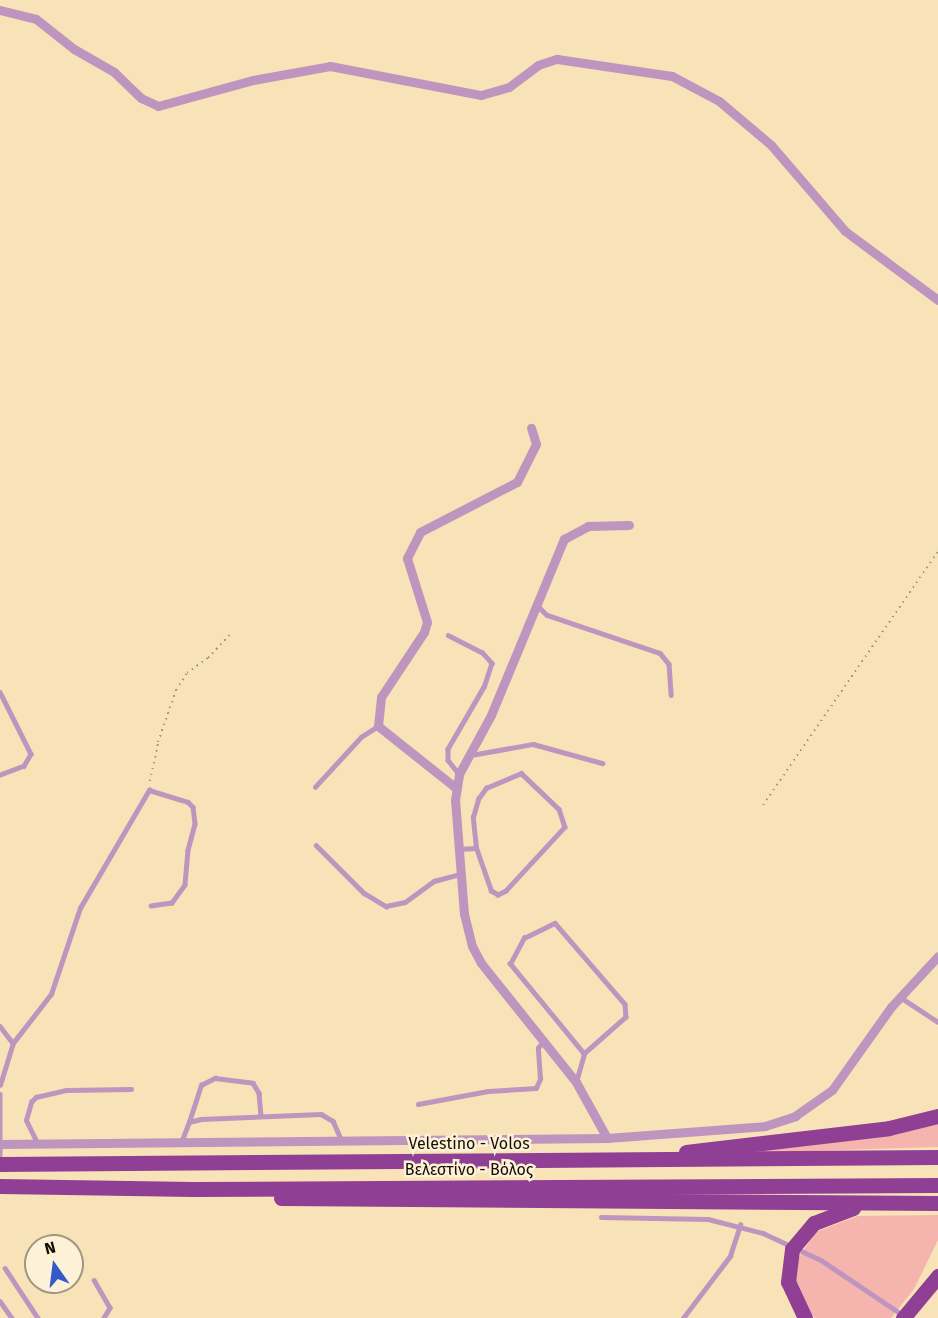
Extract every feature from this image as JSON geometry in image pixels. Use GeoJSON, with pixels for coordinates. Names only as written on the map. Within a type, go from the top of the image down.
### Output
{"type":"FeatureCollection","features":[{"type":"Feature","properties":{"kind":"highway"},"geometry":{"type":"LineString","coordinates":[[603,1162],[888,1128],[938,1116]]}},
{"type":"Feature","properties":{"kind":"highway","name":"Velestino - Volos"},"geometry":{"type":"LineString","coordinates":[[0,1164],[603,1162],[938,1157]]}},
{"type":"Feature","properties":{"kind":"highway","name":"Βελεστίνο - Βόλος"},"geometry":{"type":"LineString","coordinates":[[0,1186],[193,1189],[938,1185]]}},
{"type":"Feature","properties":{"kind":"highway"},"geometry":{"type":"LineString","coordinates":[[193,1189],[307,1200],[938,1203]]}},
{"type":"Feature","properties":{"kind":"highway"},"geometry":{"type":"LineString","coordinates":[[805,1318],[788,1282],[793,1247],[822,1218],[880,1203]]}},
{"type":"Feature","properties":{"kind":"highway"},"geometry":{"type":"LineString","coordinates":[[905,1317],[938,1276]]}},
{"type":"Feature","properties":{"kind":"street"},"geometry":{"type":"LineString","coordinates":[[0,10],[36,19],[74,49],[114,72],[141,98],[158,106],[253,80],[330,66],[481,96],[509,87],[538,65],[556,59],[672,76],[718,101],[771,145],[845,231],[938,300]]}},
{"type":"Feature","properties":{"kind":"street"},"geometry":{"type":"LineString","coordinates":[[456,788],[378,726],[381,697],[424,632],[427,622],[407,568],[412,544],[420,532],[517,482],[536,444],[531,428]]}},
{"type":"Feature","properties":{"kind":"street"},"geometry":{"type":"LineString","coordinates":[[607,1138],[576,1082],[481,963],[472,946],[460,874],[456,788],[459,774],[471,755],[567,535],[588,526],[629,525]]}},
{"type":"Feature","properties":{"kind":"street"},"geometry":{"type":"LineString","coordinates":[[2,1144],[182,1140],[607,1138],[755,1127],[795,1116],[821,1100],[842,1079],[900,997],[938,956]]}},
{"type":"Feature","properties":{"kind":"street"},"geometry":{"type":"LineString","coordinates":[[37,1143],[37,1164]]}},
{"type":"Feature","properties":{"kind":"lane"},"geometry":{"type":"LineString","coordinates":[[537,606],[547,615],[660,653],[669,664],[671,695]]}},
{"type":"Feature","properties":{"kind":"lane"},"geometry":{"type":"LineString","coordinates":[[448,635],[482,652],[492,663],[484,687],[448,749],[448,760],[459,774]]}},
{"type":"Feature","properties":{"kind":"lane"},"geometry":{"type":"LineString","coordinates":[[0,692],[31,754],[24,766],[0,775]]}},
{"type":"Feature","properties":{"kind":"lane"},"geometry":{"type":"LineString","coordinates":[[315,787],[361,736],[378,726]]}},
{"type":"Feature","properties":{"kind":"lane"},"geometry":{"type":"LineString","coordinates":[[471,755],[533,744],[602,763]]}},
{"type":"Feature","properties":{"kind":"lane"},"geometry":{"type":"LineString","coordinates":[[522,773],[564,818],[565,827],[501,894],[492,891],[476,848],[473,817],[478,799],[486,788],[515,774],[522,773]]}},
{"type":"Feature","properties":{"kind":"lane"},"geometry":{"type":"LineString","coordinates":[[0,1085],[13,1043],[51,994],[80,908],[148,790],[188,802],[193,807],[195,824],[188,850],[185,885],[172,903],[151,906]]}},
{"type":"Feature","properties":{"kind":"lane"},"geometry":{"type":"LineString","coordinates":[[316,845],[364,892],[386,906],[405,902],[434,881],[460,874]]}},
{"type":"Feature","properties":{"kind":"lane"},"geometry":{"type":"LineString","coordinates":[[458,849],[476,848]]}},
{"type":"Feature","properties":{"kind":"lane"},"geometry":{"type":"LineString","coordinates":[[576,1082],[584,1054],[626,1017],[625,1004],[555,922],[547,924],[524,939],[510,964],[584,1054]]}},
{"type":"Feature","properties":{"kind":"lane"},"geometry":{"type":"LineString","coordinates":[[900,997],[936,1020]]}},
{"type":"Feature","properties":{"kind":"lane"},"geometry":{"type":"LineString","coordinates":[[0,1026],[13,1043]]}},
{"type":"Feature","properties":{"kind":"lane"},"geometry":{"type":"LineString","coordinates":[[418,1104],[472,1093],[536,1088],[540,1079],[538,1048],[544,1040]]}},
{"type":"Feature","properties":{"kind":"lane"},"geometry":{"type":"LineString","coordinates":[[182,1140],[198,1090],[204,1082],[215,1078],[253,1083],[259,1093],[261,1116]]}},
{"type":"Feature","properties":{"kind":"lane"},"geometry":{"type":"LineString","coordinates":[[37,1143],[26,1120],[31,1101],[36,1097],[66,1090],[130,1089]]}},
{"type":"Feature","properties":{"kind":"lane"},"geometry":{"type":"LineString","coordinates":[[0,1094],[2,1144],[0,1155]]}},
{"type":"Feature","properties":{"kind":"lane"},"geometry":{"type":"LineString","coordinates":[[189,1122],[321,1114],[333,1121],[341,1139]]}},
{"type":"Feature","properties":{"kind":"lane"},"geometry":{"type":"LineString","coordinates":[[601,1217],[708,1220],[740,1225],[793,1247],[905,1317]]}},
{"type":"Feature","properties":{"kind":"lane"},"geometry":{"type":"LineString","coordinates":[[682,1318],[730,1256],[740,1225]]}},
{"type":"Feature","properties":{"kind":"lane"},"geometry":{"type":"LineString","coordinates":[[5,1268],[39,1318]]}},
{"type":"Feature","properties":{"kind":"lane"},"geometry":{"type":"LineString","coordinates":[[94,1280],[110,1308],[104,1318]]}},
{"type":"Feature","properties":{"kind":"lane"},"geometry":{"type":"LineString","coordinates":[[0,1301],[12,1318]]}},
{"type":"Feature","properties":{"kind":"path"},"geometry":{"type":"LineString","coordinates":[[763,805],[938,551]]}},
{"type":"Feature","properties":{"kind":"path"},"geometry":{"type":"LineString","coordinates":[[148,790],[158,742],[176,690],[187,673],[232,632]]}},
{"type":"Feature","properties":{"kind":"shaded area"},"geometry":{"type":"Polygon","coordinates":[[[938,1122],[938,1147],[748,1153],[938,1122]]]}},
{"type":"Feature","properties":{"kind":"shaded area"},"geometry":{"type":"Polygon","coordinates":[[[938,1215],[938,1240],[914,1289],[891,1318],[815,1318],[806,1308],[794,1283],[795,1263],[816,1232],[858,1216],[938,1215]]]}}]}
